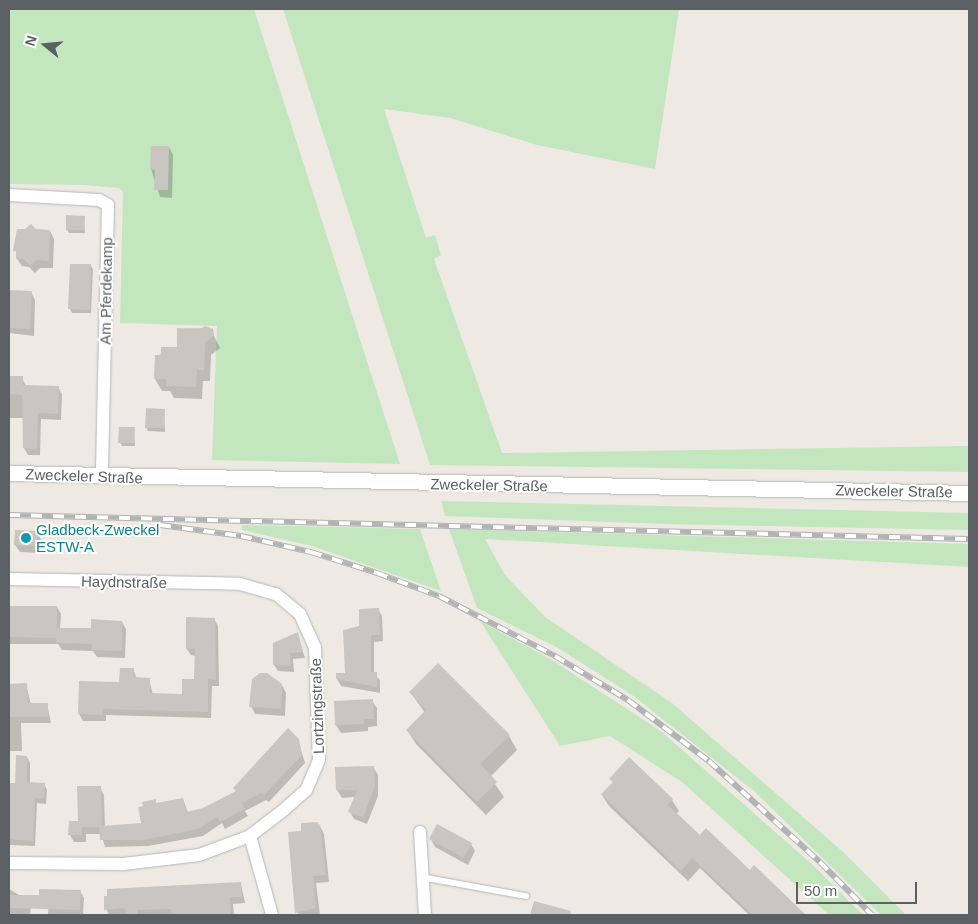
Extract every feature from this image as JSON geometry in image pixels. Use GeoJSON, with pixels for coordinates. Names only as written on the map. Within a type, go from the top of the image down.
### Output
{"type":"FeatureCollection","features":[{"type":"Feature","properties":{"kind":"street","name":"Am Pferdekamp"},"geometry":{"type":"LineString","coordinates":[[9,195],[99,200],[108,205],[102,477]]}},
{"type":"Feature","properties":{"kind":"street","name":"Zweckeler Straße"},"geometry":{"type":"LineString","coordinates":[[9,474],[436,484],[969,493]]}},
{"type":"Feature","properties":{"kind":"street","name":"Haydnstraße"},"geometry":{"type":"LineString","coordinates":[[9,579],[240,584]]}},
{"type":"Feature","properties":{"kind":"street","name":"Lortzingstraße"},"geometry":{"type":"LineString","coordinates":[[9,863],[133,863],[199,855],[250,836],[285,809],[314,778],[319,760],[315,647],[308,627],[290,603],[264,589],[240,584]]}},
{"type":"Feature","properties":{"kind":"street"},"geometry":{"type":"LineString","coordinates":[[420,832],[420,877],[425,915]]}},
{"type":"Feature","properties":{"kind":"street"},"geometry":{"type":"LineString","coordinates":[[250,836],[271,910]]}},
{"type":"Feature","properties":{"kind":"lane"},"geometry":{"type":"LineString","coordinates":[[420,877],[526,896]]}},
{"type":"Feature","properties":{"kind":"green space"},"geometry":{"type":"Polygon","coordinates":[[[9,9],[254,9],[400,464],[212,460],[217,326],[120,323],[123,192],[119,188],[85,185],[9,184],[9,9]]]}},
{"type":"Feature","properties":{"kind":"green space"},"geometry":{"type":"Polygon","coordinates":[[[283,9],[679,9],[655,169],[537,145],[450,118],[384,109],[426,238],[435,235],[441,255],[434,259],[502,453],[969,446],[969,472],[430,465],[283,9]]]}},
{"type":"Feature","properties":{"kind":"green space"},"geometry":{"type":"Polygon","coordinates":[[[441,501],[969,513],[969,530],[666,524],[445,516],[441,501]]]}},
{"type":"Feature","properties":{"kind":"green space"},"geometry":{"type":"Polygon","coordinates":[[[242,525],[420,529],[441,591],[312,546],[242,530],[242,525]]]}},
{"type":"Feature","properties":{"kind":"green space"},"geometry":{"type":"Polygon","coordinates":[[[449,529],[969,544],[969,567],[485,539],[505,575],[545,617],[672,703],[842,851],[906,915],[881,915],[754,791],[632,695],[558,648],[477,608],[449,529]]]}},
{"type":"Feature","properties":{"kind":"green space"},"geometry":{"type":"Polygon","coordinates":[[[480,621],[552,660],[662,732],[816,868],[863,915],[829,915],[682,782],[610,736],[560,746],[480,621]]]}},
{"type":"Feature","properties":{"kind":"building"},"geometry":{"type":"Polygon","coordinates":[[[151,146],[169,146],[168,190],[154,190],[155,170],[150,169],[151,146]]]}},
{"type":"Feature","properties":{"kind":"building"},"geometry":{"type":"Polygon","coordinates":[[[66,215],[85,216],[84,230],[66,230],[66,215]]]}},
{"type":"Feature","properties":{"kind":"building"},"geometry":{"type":"Polygon","coordinates":[[[31,224],[36,229],[50,230],[49,261],[36,260],[30,266],[24,259],[16,259],[16,251],[13,251],[17,229],[25,229],[31,224]]]}},
{"type":"Feature","properties":{"kind":"building"},"geometry":{"type":"Polygon","coordinates":[[[70,264],[91,264],[90,310],[68,309],[70,264]]]}},
{"type":"Feature","properties":{"kind":"building"},"geometry":{"type":"Polygon","coordinates":[[[9,290],[32,291],[30,329],[9,328],[9,290]]]}},
{"type":"Feature","properties":{"kind":"building"},"geometry":{"type":"Polygon","coordinates":[[[205,326],[213,329],[214,335],[205,343],[204,370],[197,370],[196,387],[166,386],[166,379],[154,379],[155,355],[161,355],[161,347],[177,347],[177,328],[200,329],[205,326]]]}},
{"type":"Feature","properties":{"kind":"building"},"geometry":{"type":"Polygon","coordinates":[[[9,376],[23,376],[23,385],[59,386],[58,414],[38,413],[37,449],[23,448],[22,395],[9,394],[9,376]]]}},
{"type":"Feature","properties":{"kind":"building"},"geometry":{"type":"Polygon","coordinates":[[[146,408],[165,409],[164,428],[145,428],[146,408]]]}},
{"type":"Feature","properties":{"kind":"building"},"geometry":{"type":"Polygon","coordinates":[[[119,427],[135,427],[134,443],[118,443],[119,427]]]}},
{"type":"Feature","properties":{"kind":"building","name":"Gladbeck-Zweckel ESTW-A"},"geometry":{"type":"Polygon","coordinates":[[[15,530],[37,531],[37,546],[14,545],[15,530]]]}},
{"type":"Feature","properties":{"kind":"building"},"geometry":{"type":"Polygon","coordinates":[[[9,606],[57,606],[57,628],[91,628],[91,619],[122,621],[122,651],[92,650],[92,644],[56,643],[56,638],[9,637],[9,606]]]}},
{"type":"Feature","properties":{"kind":"building"},"geometry":{"type":"Polygon","coordinates":[[[379,608],[380,635],[371,635],[371,672],[377,672],[377,687],[336,679],[336,673],[345,673],[343,630],[359,626],[359,609],[379,608]]]}},
{"type":"Feature","properties":{"kind":"building"},"geometry":{"type":"Polygon","coordinates":[[[186,617],[215,618],[216,680],[208,679],[208,712],[103,709],[103,715],[78,714],[79,681],[119,682],[120,668],[134,668],[133,677],[150,678],[150,693],[182,694],[182,679],[194,679],[195,649],[186,649],[186,617]]]}},
{"type":"Feature","properties":{"kind":"building"},"geometry":{"type":"Polygon","coordinates":[[[298,632],[303,652],[290,653],[291,666],[273,665],[273,643],[298,632]]]}},
{"type":"Feature","properties":{"kind":"building"},"geometry":{"type":"Polygon","coordinates":[[[438,663],[510,735],[480,764],[497,782],[477,802],[406,730],[426,710],[409,692],[438,663]]]}},
{"type":"Feature","properties":{"kind":"building"},"geometry":{"type":"Polygon","coordinates":[[[260,673],[267,673],[282,684],[281,709],[249,707],[252,679],[260,673]]]}},
{"type":"Feature","properties":{"kind":"building"},"geometry":{"type":"Polygon","coordinates":[[[27,683],[28,703],[48,703],[48,717],[9,717],[9,684],[27,683]]]}},
{"type":"Feature","properties":{"kind":"building"},"geometry":{"type":"Polygon","coordinates":[[[373,699],[374,719],[364,719],[364,724],[335,725],[334,701],[373,699]]]}},
{"type":"Feature","properties":{"kind":"building"},"geometry":{"type":"Polygon","coordinates":[[[288,728],[299,739],[302,755],[264,795],[261,793],[242,803],[245,809],[220,822],[217,817],[198,829],[144,840],[100,840],[99,827],[82,827],[82,835],[68,835],[69,821],[78,821],[77,786],[101,786],[102,826],[141,823],[138,807],[143,806],[142,802],[156,799],[156,803],[183,798],[186,812],[203,808],[236,791],[233,788],[288,728]]]}},
{"type":"Feature","properties":{"kind":"building"},"geometry":{"type":"Polygon","coordinates":[[[16,755],[27,756],[27,782],[45,783],[44,798],[35,798],[33,841],[9,839],[9,783],[15,783],[16,755]]]}},
{"type":"Feature","properties":{"kind":"building"},"geometry":{"type":"Polygon","coordinates":[[[629,757],[673,799],[668,805],[700,835],[706,828],[750,870],[754,865],[806,915],[753,915],[692,858],[681,871],[601,794],[613,782],[609,779],[629,757]]]}},
{"type":"Feature","properties":{"kind":"building"},"geometry":{"type":"Polygon","coordinates":[[[374,766],[375,787],[363,817],[348,812],[357,790],[336,790],[335,767],[374,766]]]}},
{"type":"Feature","properties":{"kind":"building"},"geometry":{"type":"Polygon","coordinates":[[[317,822],[320,825],[326,875],[313,876],[316,908],[295,913],[288,832],[301,831],[301,823],[317,822]]]}},
{"type":"Feature","properties":{"kind":"building"},"geometry":{"type":"Polygon","coordinates":[[[437,824],[472,843],[464,858],[429,839],[437,824]]]}},
{"type":"Feature","properties":{"kind":"building"},"geometry":{"type":"Polygon","coordinates":[[[241,882],[242,897],[230,897],[231,915],[172,915],[171,909],[137,910],[137,915],[126,915],[125,908],[104,910],[104,896],[107,896],[107,889],[241,882]]]}},
{"type":"Feature","properties":{"kind":"building"},"geometry":{"type":"Polygon","coordinates":[[[39,889],[81,890],[80,910],[9,908],[9,895],[39,895],[39,889]]]}},
{"type":"Feature","properties":{"kind":"building"},"geometry":{"type":"Polygon","coordinates":[[[534,901],[571,911],[570,915],[530,915],[534,901]]]}},
{"type":"Feature","properties":{"kind":"railway"},"geometry":{"type":"LineString","coordinates":[[9,515],[969,539]]}},
{"type":"Feature","properties":{"kind":"railway"},"geometry":{"type":"LineString","coordinates":[[160,525],[241,536],[311,552],[377,573],[439,596],[555,656],[628,700],[709,761],[820,862],[872,915]]}},
{"type":"Feature","properties":{"kind":"place","name":"Gladbeck-Zweckel ESTW-A"},"geometry":{"type":"Point","coordinates":[26,538]}}]}
